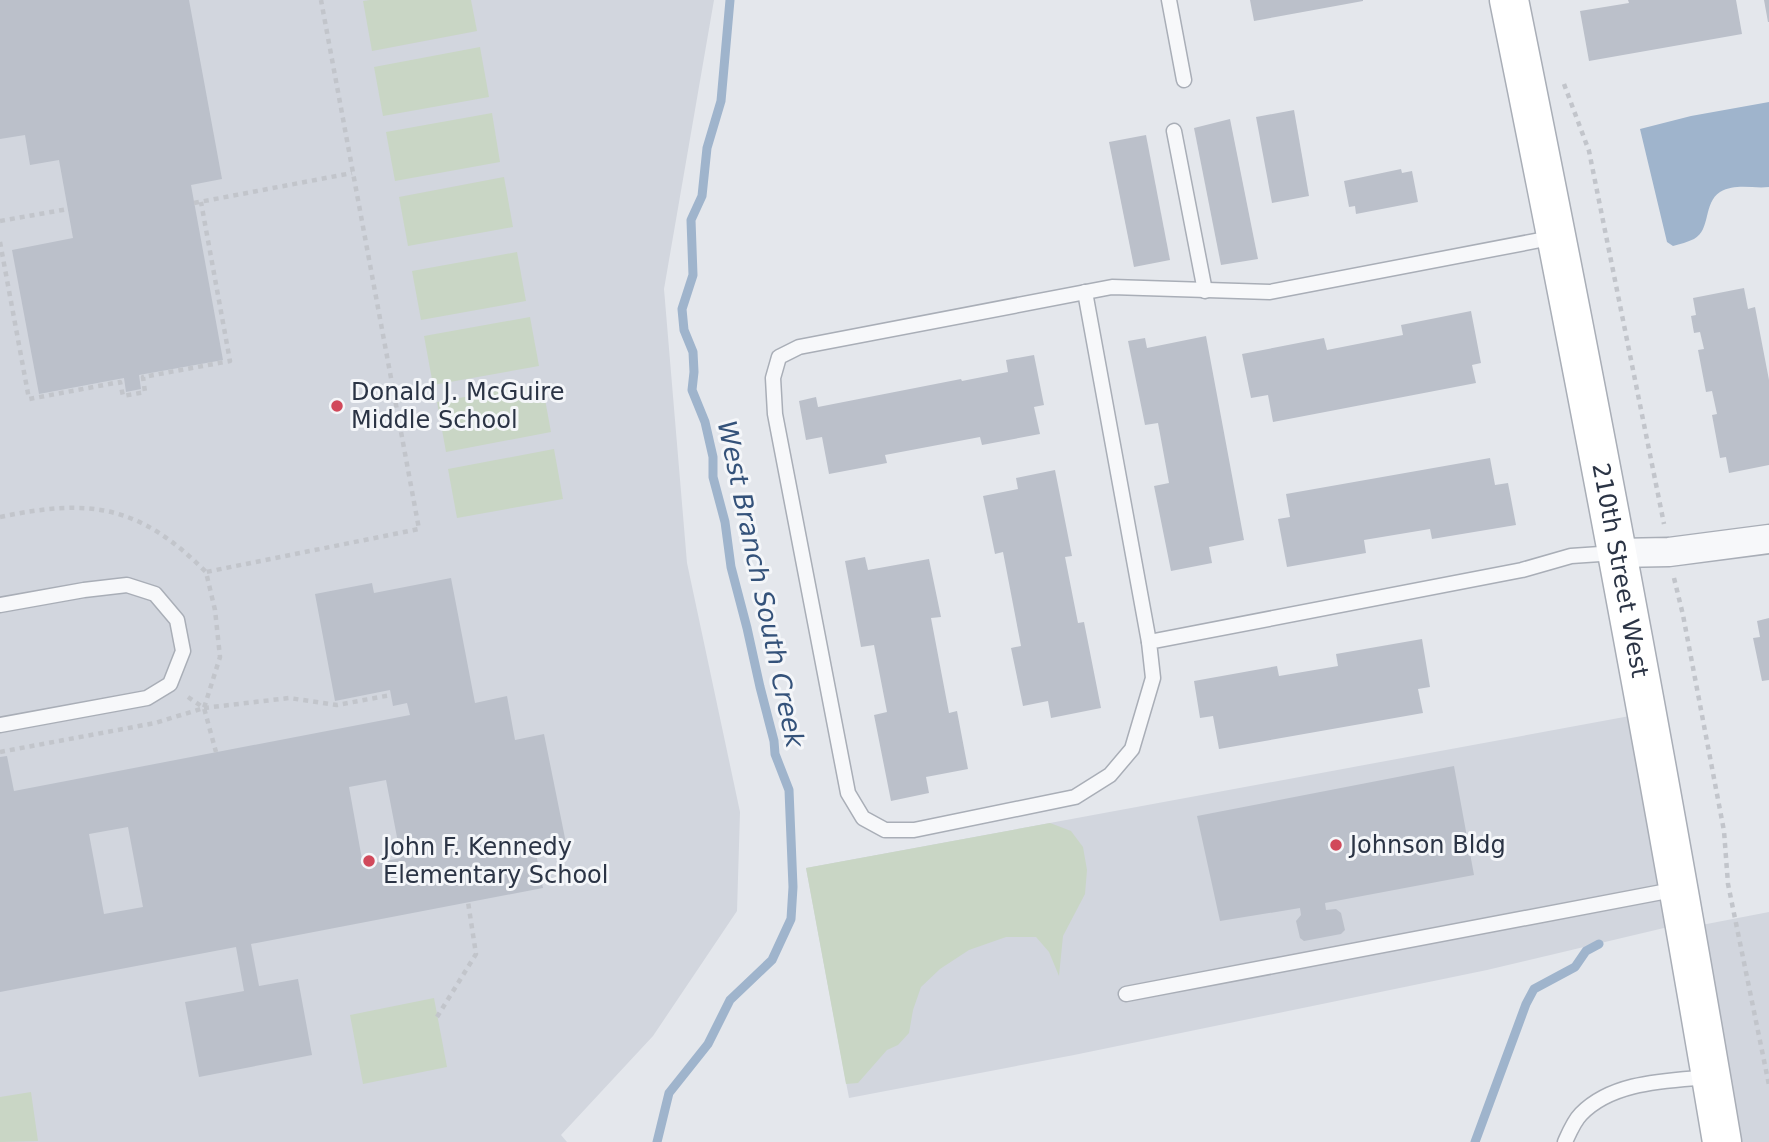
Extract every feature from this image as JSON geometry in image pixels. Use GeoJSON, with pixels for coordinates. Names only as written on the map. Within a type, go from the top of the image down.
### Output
{"type":"FeatureCollection","features":[{"type":"Feature","properties":{"kind":"street","name":"210th Street West"},"geometry":{"type":"LineString","coordinates":[[1509,0],[1557,237],[1680,889],[1722,1142]]}},
{"type":"Feature","properties":{"kind":"street"},"geometry":{"type":"LineString","coordinates":[[1617,553],[1669,552],[1769,539]]}},
{"type":"Feature","properties":{"kind":"lane"},"geometry":{"type":"LineString","coordinates":[[1169,0],[1184,80]]}},
{"type":"Feature","properties":{"kind":"lane"},"geometry":{"type":"LineString","coordinates":[[1174,131],[1205,291]]}},
{"type":"Feature","properties":{"kind":"lane"},"geometry":{"type":"LineString","coordinates":[[1085,292],[1149,642],[1153,678],[1132,748],[1111,775],[1075,797],[914,830],[885,830],[863,818],[848,793],[775,414],[773,378],[779,357],[799,347],[1085,292],[1112,287],[1270,292],[1557,237]]}},
{"type":"Feature","properties":{"kind":"lane"},"geometry":{"type":"LineString","coordinates":[[1149,642],[1522,570],[1571,556],[1617,553]]}},
{"type":"Feature","properties":{"kind":"lane"},"geometry":{"type":"LineString","coordinates":[[0,606],[127,585],[155,594],[177,620],[183,651],[170,684],[147,698],[0,726]]}},
{"type":"Feature","properties":{"kind":"lane"},"geometry":{"type":"LineString","coordinates":[[1126,994],[1680,889]]}},
{"type":"Feature","properties":{"kind":"lane"},"geometry":{"type":"LineString","coordinates":[[1564,1142],[1580,1115],[1607,1094],[1654,1083],[1711,1076]]}},
{"type":"Feature","properties":{"kind":"path"},"geometry":{"type":"LineString","coordinates":[[205,572],[419,529],[321,0]]}},
{"type":"Feature","properties":{"kind":"path"},"geometry":{"type":"LineString","coordinates":[[194,203],[352,173]]}},
{"type":"Feature","properties":{"kind":"path"},"geometry":{"type":"LineString","coordinates":[[0,242],[29,399],[120,382],[123,396],[145,392],[143,377],[230,361],[201,202]]}},
{"type":"Feature","properties":{"kind":"path"},"geometry":{"type":"LineString","coordinates":[[0,222],[68,209]]}},
{"type":"Feature","properties":{"kind":"path"},"geometry":{"type":"LineString","coordinates":[[0,517],[80,506],[117,513],[148,524],[185,552],[205,572],[215,610],[220,657],[204,708],[216,752]]}},
{"type":"Feature","properties":{"kind":"path"},"geometry":{"type":"LineString","coordinates":[[170,684],[204,708]]}},
{"type":"Feature","properties":{"kind":"path"},"geometry":{"type":"LineString","coordinates":[[0,752],[155,723],[204,708],[289,698],[337,705],[391,695]]}},
{"type":"Feature","properties":{"kind":"path"},"geometry":{"type":"LineString","coordinates":[[437,1017],[476,954],[468,902]]}},
{"type":"Feature","properties":{"kind":"shaded area"},"geometry":{"type":"Polygon","coordinates":[[[0,0],[714,0],[664,289],[687,563],[740,812],[737,911],[653,1036],[561,1135],[567,1142],[0,1142],[0,0]]]}},
{"type":"Feature","properties":{"kind":"shaded area"},"geometry":{"type":"Polygon","coordinates":[[[1646,713],[1685,923],[1487,970],[849,1098],[806,868],[1646,713]]]}},
{"type":"Feature","properties":{"kind":"shaded area"},"geometry":{"type":"Polygon","coordinates":[[[1769,912],[1769,1142],[1722,1142],[1686,928],[1769,912]]]}},
{"type":"Feature","properties":{"kind":"green space"},"geometry":{"type":"Polygon","coordinates":[[[471,0],[477,31],[372,51],[363,1],[471,0]]]}},
{"type":"Feature","properties":{"kind":"green space"},"geometry":{"type":"Polygon","coordinates":[[[480,47],[489,97],[383,116],[374,67],[480,47]]]}},
{"type":"Feature","properties":{"kind":"green space"},"geometry":{"type":"Polygon","coordinates":[[[492,113],[500,162],[395,181],[386,132],[492,113]]]}},
{"type":"Feature","properties":{"kind":"green space"},"geometry":{"type":"Polygon","coordinates":[[[504,177],[513,227],[408,246],[399,197],[504,177]]]}},
{"type":"Feature","properties":{"kind":"green space"},"geometry":{"type":"Polygon","coordinates":[[[517,252],[526,301],[421,320],[412,271],[517,252]]]}},
{"type":"Feature","properties":{"kind":"green space"},"geometry":{"type":"Polygon","coordinates":[[[530,317],[539,366],[433,385],[424,336],[530,317]]]}},
{"type":"Feature","properties":{"kind":"green space"},"geometry":{"type":"Polygon","coordinates":[[[542,383],[551,432],[446,452],[437,402],[542,383]]]}},
{"type":"Feature","properties":{"kind":"green space"},"geometry":{"type":"Polygon","coordinates":[[[554,449],[563,499],[457,518],[448,469],[554,449]]]}},
{"type":"Feature","properties":{"kind":"green space"},"geometry":{"type":"Polygon","coordinates":[[[1050,823],[1071,831],[1083,847],[1087,870],[1085,894],[1063,936],[1059,976],[1049,952],[1036,937],[1006,937],[969,950],[940,969],[921,987],[909,1033],[898,1045],[887,1050],[858,1083],[846,1084],[806,868],[1050,823]]]}},
{"type":"Feature","properties":{"kind":"green space"},"geometry":{"type":"Polygon","coordinates":[[[434,998],[447,1067],[363,1084],[350,1015],[434,998]]]}},
{"type":"Feature","properties":{"kind":"green space"},"geometry":{"type":"Polygon","coordinates":[[[31,1092],[38,1141],[0,1142],[0,1097],[31,1092]]]}},
{"type":"Feature","properties":{"kind":"water"},"geometry":{"type":"Polygon","coordinates":[[[1769,102],[1769,187],[1738,187],[1720,192],[1711,203],[1699,235],[1673,246],[1667,242],[1640,129],[1691,116],[1769,102]]]}},
{"type":"Feature","properties":{"kind":"building"},"geometry":{"type":"Polygon","coordinates":[[[0,0],[189,0],[222,179],[191,185],[223,360],[139,375],[141,389],[126,392],[124,378],[39,394],[12,250],[73,238],[59,160],[30,165],[25,135],[0,139],[0,0]]]}},
{"type":"Feature","properties":{"kind":"building"},"geometry":{"type":"Polygon","coordinates":[[[1250,0],[1363,0],[1363,1],[1254,21],[1250,0]]]}},
{"type":"Feature","properties":{"kind":"building"},"geometry":{"type":"Polygon","coordinates":[[[1628,0],[1736,0],[1742,34],[1589,61],[1580,11],[1629,3],[1628,0]]]}},
{"type":"Feature","properties":{"kind":"building"},"geometry":{"type":"Polygon","coordinates":[[[1764,0],[1769,0],[1769,22],[1768,22],[1764,0]]]}},
{"type":"Feature","properties":{"kind":"building"},"geometry":{"type":"Polygon","coordinates":[[[1294,110],[1309,196],[1272,203],[1256,117],[1294,110]]]}},
{"type":"Feature","properties":{"kind":"building"},"geometry":{"type":"Polygon","coordinates":[[[1230,119],[1258,259],[1221,265],[1194,128],[1230,119]]]}},
{"type":"Feature","properties":{"kind":"building"},"geometry":{"type":"Polygon","coordinates":[[[1146,135],[1170,260],[1134,267],[1109,142],[1146,135]]]}},
{"type":"Feature","properties":{"kind":"building"},"geometry":{"type":"Polygon","coordinates":[[[1401,169],[1402,173],[1412,171],[1418,202],[1356,214],[1355,206],[1349,207],[1344,181],[1401,169]]]}},
{"type":"Feature","properties":{"kind":"building"},"geometry":{"type":"Polygon","coordinates":[[[1744,288],[1748,309],[1755,307],[1769,380],[1769,465],[1729,473],[1726,457],[1720,458],[1712,415],[1717,414],[1712,391],[1706,392],[1698,350],[1704,349],[1700,332],[1694,333],[1691,316],[1696,315],[1693,298],[1744,288]]]}},
{"type":"Feature","properties":{"kind":"building"},"geometry":{"type":"Polygon","coordinates":[[[1471,311],[1481,363],[1472,365],[1476,383],[1273,422],[1268,395],[1251,398],[1242,354],[1324,338],[1327,350],[1403,335],[1401,325],[1471,311]]]}},
{"type":"Feature","properties":{"kind":"building"},"geometry":{"type":"Polygon","coordinates":[[[1206,336],[1244,540],[1209,547],[1212,563],[1171,571],[1154,486],[1169,483],[1158,423],[1145,425],[1128,341],[1145,338],[1147,348],[1206,336]]]}},
{"type":"Feature","properties":{"kind":"building"},"geometry":{"type":"Polygon","coordinates":[[[1034,355],[1044,405],[1034,407],[1040,434],[982,445],[980,437],[885,455],[887,463],[829,474],[822,437],[806,440],[799,401],[816,397],[818,407],[1008,372],[1006,360],[1034,355]]]}},
{"type":"Feature","properties":{"kind":"building"},"geometry":{"type":"Polygon","coordinates":[[[1490,458],[1495,485],[1508,483],[1516,525],[1432,539],[1430,529],[1364,540],[1366,553],[1287,567],[1278,519],[1290,517],[1286,494],[1490,458]]]}},
{"type":"Feature","properties":{"kind":"building"},"geometry":{"type":"Polygon","coordinates":[[[1055,470],[1072,556],[1065,557],[1078,623],[1084,622],[1101,708],[1051,718],[1048,701],[1023,706],[1011,648],[1021,646],[1003,552],[995,554],[983,496],[1018,489],[1016,478],[1055,470]]]}},
{"type":"Feature","properties":{"kind":"building"},"geometry":{"type":"Polygon","coordinates":[[[865,557],[868,570],[929,559],[941,617],[931,618],[949,713],[957,711],[968,769],[926,777],[929,793],[891,801],[874,715],[887,712],[874,645],[861,647],[845,561],[865,557]]]}},
{"type":"Feature","properties":{"kind":"building","name":"John F. Kennedy Elementary School"},"geometry":{"type":"Polygon","coordinates":[[[451,578],[475,703],[507,696],[515,740],[544,734],[566,843],[535,849],[543,888],[251,944],[259,986],[298,979],[312,1055],[199,1077],[185,1002],[244,991],[236,947],[0,992],[0,757],[7,756],[14,791],[410,715],[407,703],[393,706],[390,690],[335,701],[315,594],[372,583],[374,593],[451,578]],[[386,780],[349,787],[363,865],[401,858],[386,780]],[[128,827],[89,834],[104,914],[143,907],[128,827]]]}},
{"type":"Feature","properties":{"kind":"building"},"geometry":{"type":"Polygon","coordinates":[[[1769,618],[1769,680],[1762,681],[1753,638],[1760,637],[1757,621],[1769,618]]]}},
{"type":"Feature","properties":{"kind":"building"},"geometry":{"type":"Polygon","coordinates":[[[1422,639],[1430,687],[1418,689],[1423,713],[1219,749],[1213,716],[1200,718],[1194,681],[1277,666],[1279,676],[1338,666],[1336,654],[1422,639]]]}},
{"type":"Feature","properties":{"kind":"building","name":"Johnson Bldg"},"geometry":{"type":"Polygon","coordinates":[[[1454,766],[1474,875],[1325,903],[1326,910],[1336,909],[1341,913],[1345,930],[1341,934],[1304,941],[1300,938],[1296,921],[1301,915],[1300,908],[1220,921],[1197,816],[1454,766]]]}},
{"type":"Feature","properties":{"kind":"waterway","name":"West Branch South Creek"},"geometry":{"type":"LineString","coordinates":[[657,1142],[669,1093],[708,1044],[730,1000],[772,960],[791,919],[793,887],[789,790],[775,754],[731,567],[725,522],[713,477],[713,457],[705,422],[692,390],[693,352],[684,330],[682,309],[693,275],[691,220],[702,196],[707,148],[721,101],[730,0]]}},
{"type":"Feature","properties":{"kind":"waterway"},"geometry":{"type":"LineString","coordinates":[[1475,1142],[1534,989],[1575,967],[1586,951],[1599,944]]}},
{"type":"Feature","properties":{"kind":"place","name":"Donald J. McGuire Middle School"},"geometry":{"type":"Point","coordinates":[337,406]}},
{"type":"Feature","properties":{"kind":"place","name":"Johnson Bldg"},"geometry":{"type":"Point","coordinates":[1336,845]}},
{"type":"Feature","properties":{"kind":"place","name":"John F. Kennedy Elementary School"},"geometry":{"type":"Point","coordinates":[369,861]}}]}
